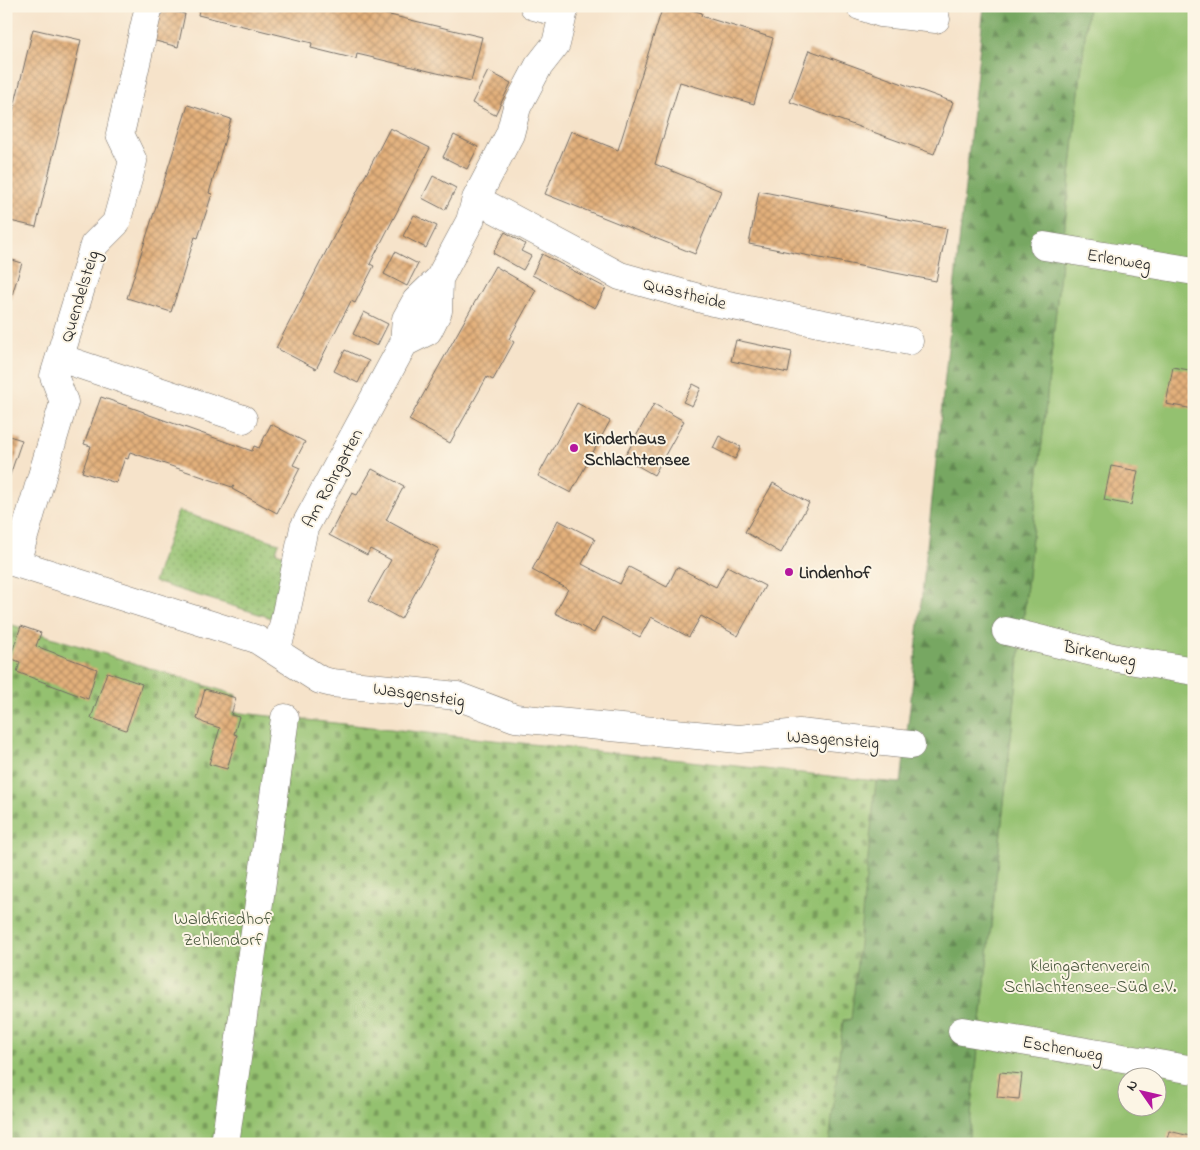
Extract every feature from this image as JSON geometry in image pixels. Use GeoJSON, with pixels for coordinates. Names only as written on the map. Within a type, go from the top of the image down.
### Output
{"type":"FeatureCollection","features":[{"type":"Feature","properties":{"kind":"street","name":"Quendelsteig"},"geometry":{"type":"LineString","coordinates":[[11,562],[64,402],[54,376],[94,244],[116,223],[133,161],[120,134],[149,6]]}},
{"type":"Feature","properties":{"kind":"street"},"geometry":{"type":"LineString","coordinates":[[860,6],[881,13],[936,19]]}},
{"type":"Feature","properties":{"kind":"street","name":"Am Rohrgarten"},"geometry":{"type":"LineString","coordinates":[[276,651],[304,528],[404,343],[428,331],[438,311],[438,279],[470,222],[476,199],[510,134],[516,107],[538,67],[556,44],[547,7]]}},
{"type":"Feature","properties":{"kind":"street","name":"Quastheide"},"geometry":{"type":"LineString","coordinates":[[476,199],[620,276],[713,302],[909,341]]}},
{"type":"Feature","properties":{"kind":"street","name":"Erlenweg"},"geometry":{"type":"LineString","coordinates":[[1044,246],[1194,271]]}},
{"type":"Feature","properties":{"kind":"street"},"geometry":{"type":"LineString","coordinates":[[60,358],[244,420]]}},
{"type":"Feature","properties":{"kind":"street","name":"Wasgensteig"},"geometry":{"type":"LineString","coordinates":[[11,562],[256,639],[320,680],[332,683],[457,696],[515,718],[739,739],[799,733],[911,745]]}},
{"type":"Feature","properties":{"kind":"street","name":"Birkenweg"},"geometry":{"type":"LineString","coordinates":[[1006,631],[1117,658],[1194,671]]}},
{"type":"Feature","properties":{"kind":"street"},"geometry":{"type":"LineString","coordinates":[[225,1144],[285,718]]}},
{"type":"Feature","properties":{"kind":"street","name":"Eschenweg"},"geometry":{"type":"LineString","coordinates":[[962,1031],[1194,1070]]}},
{"type":"Feature","properties":{"kind":"green space"},"geometry":{"type":"Polygon","coordinates":[[[984,6],[1088,6],[968,1144],[829,1144],[843,1020],[851,1019],[876,781],[901,783],[984,6]]]}},
{"type":"Feature","properties":{"kind":"green space","name":"Kleingartenverein Schlachtensee-Süd e.V."},"geometry":{"type":"Polygon","coordinates":[[[1088,6],[1194,6],[1194,1144],[968,1144],[1088,6]]]}},
{"type":"Feature","properties":{"kind":"green space"},"geometry":{"type":"Polygon","coordinates":[[[178,511],[279,543],[276,552],[287,556],[272,618],[154,582],[178,511]]]}},
{"type":"Feature","properties":{"kind":"green space","name":"Waldfriedhof Zehlendorf"},"geometry":{"type":"Polygon","coordinates":[[[6,623],[236,695],[232,712],[876,781],[851,1019],[843,1020],[829,1144],[6,1144],[6,623]]]}},
{"type":"Feature","properties":{"kind":"building"},"geometry":{"type":"Polygon","coordinates":[[[200,6],[352,6],[482,37],[471,81],[357,54],[356,59],[311,48],[312,43],[198,15],[200,6]]]}},
{"type":"Feature","properties":{"kind":"building"},"geometry":{"type":"Polygon","coordinates":[[[663,6],[679,6],[702,13],[701,16],[773,38],[754,104],[680,82],[655,164],[721,191],[695,254],[545,194],[571,131],[618,150],[663,6]]]}},
{"type":"Feature","properties":{"kind":"building"},"geometry":{"type":"Polygon","coordinates":[[[159,8],[185,14],[178,47],[152,40],[159,8]]]}},
{"type":"Feature","properties":{"kind":"building"},"geometry":{"type":"Polygon","coordinates":[[[33,29],[81,40],[36,227],[6,220],[6,140],[33,29]]]}},
{"type":"Feature","properties":{"kind":"building"},"geometry":{"type":"Polygon","coordinates":[[[809,50],[953,102],[934,154],[790,102],[809,50]]]}},
{"type":"Feature","properties":{"kind":"building"},"geometry":{"type":"Polygon","coordinates":[[[488,71],[511,83],[495,115],[472,103],[488,71]]]}},
{"type":"Feature","properties":{"kind":"building"},"geometry":{"type":"Polygon","coordinates":[[[188,105],[231,119],[209,193],[212,194],[198,238],[195,237],[171,312],[127,298],[188,105]]]}},
{"type":"Feature","properties":{"kind":"building"},"geometry":{"type":"Polygon","coordinates":[[[390,128],[430,148],[370,264],[374,266],[355,303],[351,301],[316,369],[276,348],[390,128]]]}},
{"type":"Feature","properties":{"kind":"building"},"geometry":{"type":"Polygon","coordinates":[[[454,135],[478,147],[467,169],[443,157],[454,135]]]}},
{"type":"Feature","properties":{"kind":"building"},"geometry":{"type":"Polygon","coordinates":[[[433,176],[456,188],[445,210],[422,198],[433,176]]]}},
{"type":"Feature","properties":{"kind":"building"},"geometry":{"type":"Polygon","coordinates":[[[759,191],[947,229],[936,281],[749,244],[759,191]]]}},
{"type":"Feature","properties":{"kind":"building"},"geometry":{"type":"Polygon","coordinates":[[[414,215],[437,226],[426,248],[403,236],[414,215]]]}},
{"type":"Feature","properties":{"kind":"building"},"geometry":{"type":"Polygon","coordinates":[[[505,232],[525,244],[521,251],[531,256],[523,270],[493,253],[505,232]]]}},
{"type":"Feature","properties":{"kind":"building"},"geometry":{"type":"Polygon","coordinates":[[[395,252],[418,264],[407,286],[384,274],[395,252]]]}},
{"type":"Feature","properties":{"kind":"building"},"geometry":{"type":"Polygon","coordinates":[[[542,254],[606,288],[595,308],[532,275],[542,254]]]}},
{"type":"Feature","properties":{"kind":"building"},"geometry":{"type":"Polygon","coordinates":[[[6,258],[22,263],[7,311],[6,311],[6,258]]]}},
{"type":"Feature","properties":{"kind":"building"},"geometry":{"type":"Polygon","coordinates":[[[495,266],[536,290],[509,339],[514,342],[493,380],[487,377],[450,443],[409,420],[495,266]]]}},
{"type":"Feature","properties":{"kind":"building"},"geometry":{"type":"Polygon","coordinates":[[[364,312],[388,324],[377,346],[353,334],[364,312]]]}},
{"type":"Feature","properties":{"kind":"building"},"geometry":{"type":"Polygon","coordinates":[[[736,340],[792,352],[788,373],[731,361],[736,340]]]}},
{"type":"Feature","properties":{"kind":"building"},"geometry":{"type":"Polygon","coordinates":[[[345,350],[369,361],[358,383],[334,371],[345,350]]]}},
{"type":"Feature","properties":{"kind":"building"},"geometry":{"type":"Polygon","coordinates":[[[1173,367],[1194,371],[1194,409],[1166,404],[1173,367]]]}},
{"type":"Feature","properties":{"kind":"building"},"geometry":{"type":"Polygon","coordinates":[[[693,384],[701,388],[692,406],[683,402],[693,384]]]}},
{"type":"Feature","properties":{"kind":"building"},"geometry":{"type":"Polygon","coordinates":[[[101,397],[252,451],[254,446],[259,448],[271,424],[305,442],[293,465],[300,468],[277,513],[232,489],[234,486],[232,487],[130,452],[128,459],[125,458],[116,483],[82,472],[91,446],[84,444],[101,397]]]}},
{"type":"Feature","properties":{"kind":"building","name":"Kinderhaus Schlachtensee"},"geometry":{"type":"Polygon","coordinates":[[[577,403],[610,421],[571,493],[538,476],[577,403]]]}},
{"type":"Feature","properties":{"kind":"building"},"geometry":{"type":"Polygon","coordinates":[[[654,404],[684,421],[654,475],[624,458],[654,404]]]}},
{"type":"Feature","properties":{"kind":"building"},"geometry":{"type":"Polygon","coordinates":[[[6,435],[22,440],[9,478],[6,477],[6,435]]]}},
{"type":"Feature","properties":{"kind":"building"},"geometry":{"type":"Polygon","coordinates":[[[719,436],[741,447],[735,459],[713,448],[719,436]]]}},
{"type":"Feature","properties":{"kind":"building"},"geometry":{"type":"Polygon","coordinates":[[[1111,466],[1138,471],[1131,505],[1104,500],[1111,466]]]}},
{"type":"Feature","properties":{"kind":"building"},"geometry":{"type":"Polygon","coordinates":[[[372,469],[404,486],[386,520],[439,549],[401,619],[368,601],[391,560],[370,549],[367,555],[329,535],[352,493],[357,495],[372,469]]]}},
{"type":"Feature","properties":{"kind":"building"},"geometry":{"type":"Polygon","coordinates":[[[773,483],[809,503],[781,553],[745,532],[773,483]]]}},
{"type":"Feature","properties":{"kind":"building"},"geometry":{"type":"Polygon","coordinates":[[[558,520],[595,539],[582,564],[620,584],[629,567],[667,587],[677,567],[716,587],[727,566],[765,586],[738,636],[701,616],[689,637],[651,617],[640,637],[602,617],[594,633],[555,613],[568,589],[532,570],[558,520]]]}},
{"type":"Feature","properties":{"kind":"building"},"geometry":{"type":"Polygon","coordinates":[[[21,626],[41,633],[36,646],[97,669],[88,699],[17,672],[20,662],[10,658],[21,626]]]}},
{"type":"Feature","properties":{"kind":"building"},"geometry":{"type":"Polygon","coordinates":[[[107,672],[142,684],[126,730],[91,718],[107,672]]]}},
{"type":"Feature","properties":{"kind":"building"},"geometry":{"type":"Polygon","coordinates":[[[205,689],[236,698],[231,715],[239,717],[234,734],[237,735],[227,769],[209,764],[220,728],[197,719],[205,689]]]}},
{"type":"Feature","properties":{"kind":"building"},"geometry":{"type":"Polygon","coordinates":[[[1000,1072],[1022,1074],[1019,1099],[997,1097],[1000,1072]]]}},
{"type":"Feature","properties":{"kind":"building"},"geometry":{"type":"Polygon","coordinates":[[[1169,1131],[1194,1137],[1192,1144],[1166,1144],[1169,1131]]]}},
{"type":"Feature","properties":{"kind":"place","name":"Kinderhaus Schlachtensee"},"geometry":{"type":"Point","coordinates":[574,448]}},
{"type":"Feature","properties":{"kind":"place","name":"Lindenhof"},"geometry":{"type":"Point","coordinates":[789,572]}}]}
